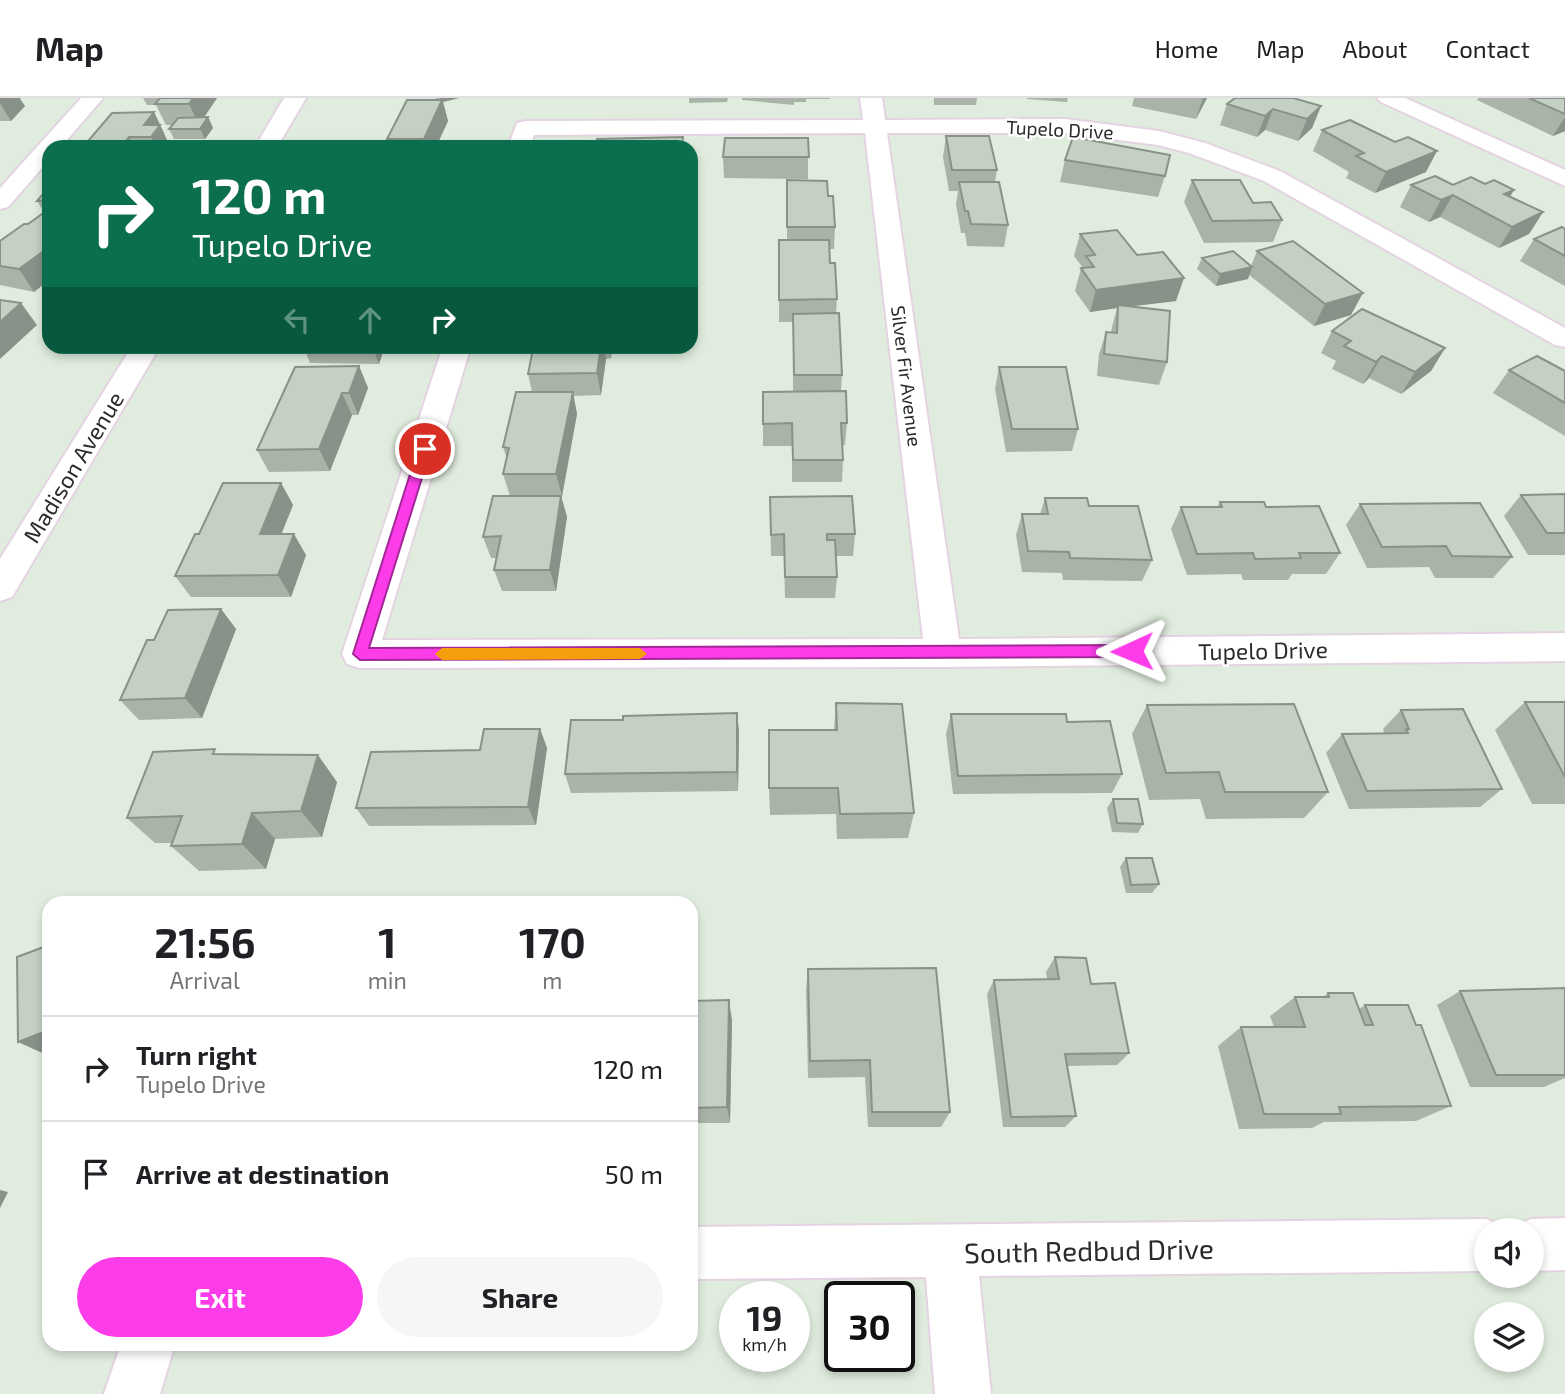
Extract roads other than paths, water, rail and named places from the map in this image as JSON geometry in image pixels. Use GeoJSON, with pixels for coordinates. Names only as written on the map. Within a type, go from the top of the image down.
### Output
{"type":"FeatureCollection","features":[{"type":"Feature","properties":{"kind":"street"},"geometry":{"type":"LineString","coordinates":[[55,140],[92,98]]}},
{"type":"Feature","properties":{"kind":"street"},"geometry":{"type":"LineString","coordinates":[[270,140],[295,98]]}},
{"type":"Feature","properties":{"kind":"street","name":"Silver Fir Avenue"},"geometry":{"type":"LineString","coordinates":[[871,98],[943,653]]}},
{"type":"Feature","properties":{"kind":"street"},"geometry":{"type":"LineString","coordinates":[[1388,98],[1565,179]]}},
{"type":"Feature","properties":{"kind":"street","name":"Tupelo Drive"},"geometry":{"type":"LineString","coordinates":[[521,140],[525,128],[1065,126],[1159,138],[1198,148],[1272,176],[1565,339]]}},
{"type":"Feature","properties":{"kind":"street"},"geometry":{"type":"LineString","coordinates":[[0,202],[42,155]]}},
{"type":"Feature","properties":{"kind":"street","name":"Madison Avenue"},"geometry":{"type":"LineString","coordinates":[[0,588],[141,354]]}},
{"type":"Feature","properties":{"kind":"street","name":"Tupelo Drive"},"geometry":{"type":"LineString","coordinates":[[454,354],[360,654],[943,653],[1565,647]]}},
{"type":"Feature","properties":{"kind":"street"},"geometry":{"type":"LineString","coordinates":[[1544,1245],[1565,1244]]}},
{"type":"Feature","properties":{"kind":"street","name":"South Redbud Drive"},"geometry":{"type":"LineString","coordinates":[[698,1253],[1474,1245]]}},
{"type":"Feature","properties":{"kind":"street"},"geometry":{"type":"LineString","coordinates":[[950,1251],[963,1394]]}},
{"type":"Feature","properties":{"kind":"street"},"geometry":{"type":"LineString","coordinates":[[132,1394],[146,1351]]}}]}
